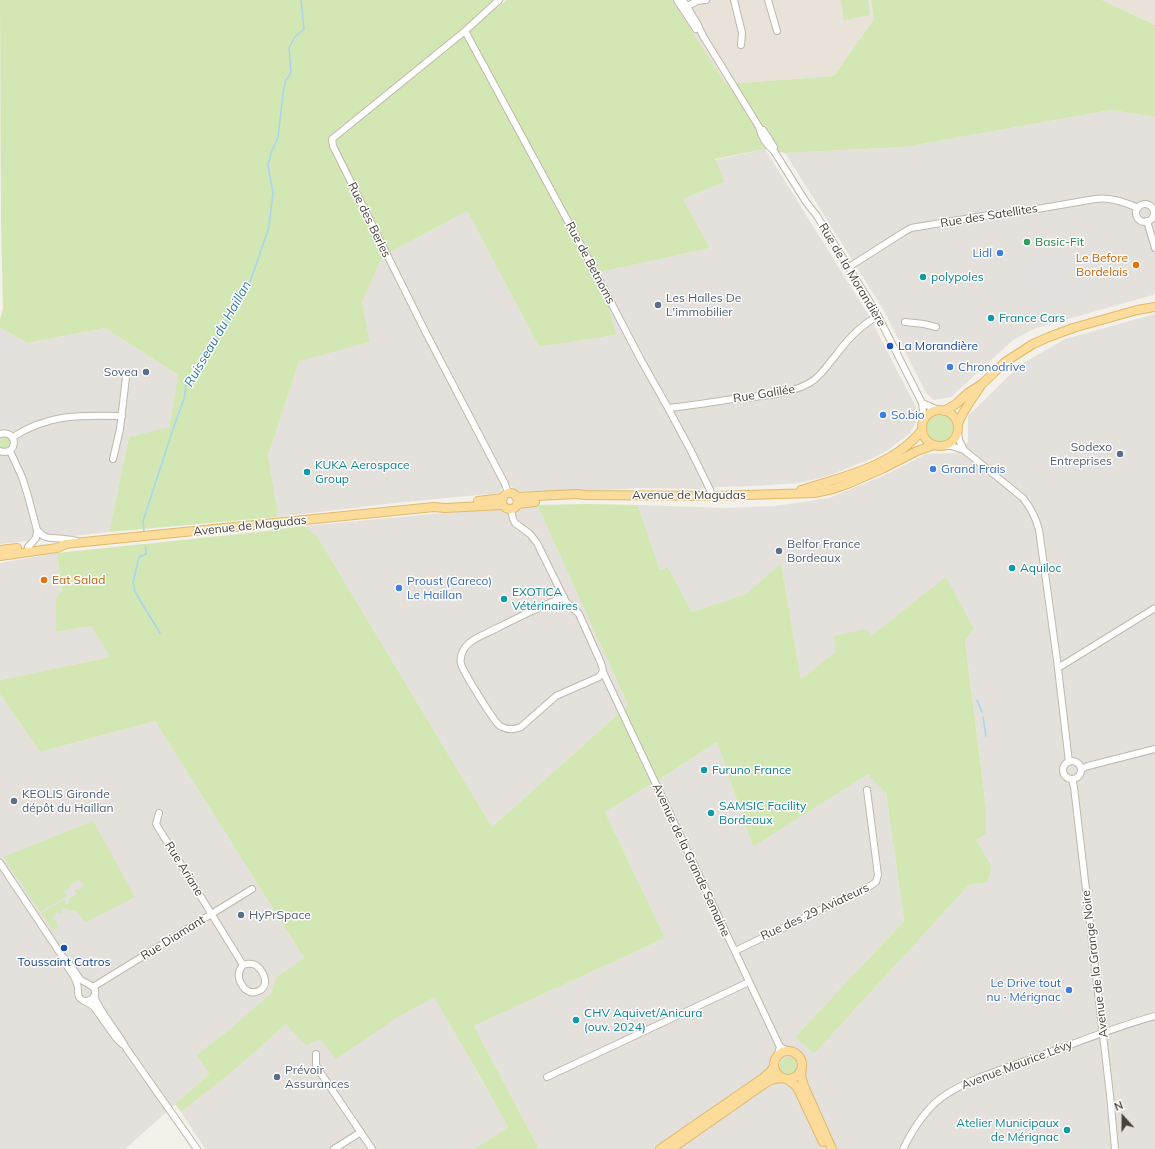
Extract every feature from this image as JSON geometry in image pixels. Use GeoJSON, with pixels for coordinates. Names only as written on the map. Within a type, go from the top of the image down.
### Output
{"type":"FeatureCollection","features":[{"type":"Feature","properties":{"kind":"main road"},"geometry":{"type":"LineString","coordinates":[[1137,310],[1155,302]]}},
{"type":"Feature","properties":{"kind":"main road"},"geometry":{"type":"LineString","coordinates":[[982,384],[961,413],[956,437],[953,442],[942,446],[934,445],[925,439],[922,424],[928,415],[956,404],[968,393],[982,384],[1005,362],[1033,344],[1049,336],[1073,328],[1137,310],[1155,307]]}},
{"type":"Feature","properties":{"kind":"main road"},"geometry":{"type":"LineString","coordinates":[[941,410],[953,415],[958,428]]}},
{"type":"Feature","properties":{"kind":"main road","name":"Avenue de Magudas"},"geometry":{"type":"LineString","coordinates":[[792,493],[840,479],[878,463],[900,450],[916,438],[922,430]]}},
{"type":"Feature","properties":{"kind":"main road","name":"Avenue de Magudas"},"geometry":{"type":"LineString","coordinates":[[515,503],[576,494],[713,496],[814,493],[833,489],[876,472],[917,451],[934,445]]}},
{"type":"Feature","properties":{"kind":"main road"},"geometry":{"type":"LineString","coordinates":[[513,494],[515,503],[506,508],[504,499],[513,494]]}},
{"type":"Feature","properties":{"kind":"main road","name":"Avenue de Magudas"},"geometry":{"type":"LineString","coordinates":[[0,550],[56,543],[66,544],[504,499]]}},
{"type":"Feature","properties":{"kind":"main road","name":"Avenue de Magudas"},"geometry":{"type":"LineString","coordinates":[[0,556],[57,548],[66,544]]}},
{"type":"Feature","properties":{"kind":"main road"},"geometry":{"type":"LineString","coordinates":[[660,1149],[763,1078],[771,1071],[777,1057],[784,1052],[791,1052],[795,1053],[801,1059],[801,1076],[804,1086],[832,1149]]}},
{"type":"Feature","properties":{"kind":"main road"},"geometry":{"type":"LineString","coordinates":[[774,1066],[777,1074],[795,1085],[798,1089],[827,1149]]}},
{"type":"Feature","properties":{"kind":"main road"},"geometry":{"type":"LineString","coordinates":[[671,1149],[767,1082],[774,1079],[795,1077],[799,1075],[802,1067]]}},
{"type":"Feature","properties":{"kind":"street","name":"Rue des Berles"},"geometry":{"type":"LineString","coordinates":[[499,0],[465,31],[332,139],[333,146],[507,490],[504,499]]}},
{"type":"Feature","properties":{"kind":"street","name":"Rue de la Morandière"},"geometry":{"type":"LineString","coordinates":[[677,0],[685,8]]}},
{"type":"Feature","properties":{"kind":"street","name":"Rue de la Morandière"},"geometry":{"type":"LineString","coordinates":[[682,0],[695,27],[703,36],[759,127],[768,145],[774,151],[849,267],[878,316],[922,403],[924,419]]}},
{"type":"Feature","properties":{"kind":"street"},"geometry":{"type":"LineString","coordinates":[[685,8],[697,1],[706,0]]}},
{"type":"Feature","properties":{"kind":"street"},"geometry":{"type":"LineString","coordinates":[[734,0],[742,33],[741,45]]}},
{"type":"Feature","properties":{"kind":"street"},"geometry":{"type":"LineString","coordinates":[[768,0],[777,30]]}},
{"type":"Feature","properties":{"kind":"street","name":"Rue de Betnoms"},"geometry":{"type":"LineString","coordinates":[[465,31],[668,408],[713,496]]}},
{"type":"Feature","properties":{"kind":"street","name":"Rue des Satellites"},"geometry":{"type":"LineString","coordinates":[[849,267],[911,228],[1103,198],[1124,202],[1138,208]]}},
{"type":"Feature","properties":{"kind":"street"},"geometry":{"type":"LineString","coordinates":[[1143,204],[1148,205],[1154,211],[1153,216],[1147,221],[1142,221],[1138,218],[1136,213],[1138,208],[1143,204]]}},
{"type":"Feature","properties":{"kind":"street"},"geometry":{"type":"LineString","coordinates":[[1147,221],[1155,248]]}},
{"type":"Feature","properties":{"kind":"street","name":"Rue Galilée"},"geometry":{"type":"LineString","coordinates":[[668,408],[785,392],[805,386],[814,381],[821,374],[854,333],[878,316]]}},
{"type":"Feature","properties":{"kind":"street"},"geometry":{"type":"LineString","coordinates":[[905,322],[936,327]]}},
{"type":"Feature","properties":{"kind":"street"},"geometry":{"type":"LineString","coordinates":[[113,459],[119,437],[126,377]]}},
{"type":"Feature","properties":{"kind":"street"},"geometry":{"type":"LineString","coordinates":[[922,403],[941,410]]}},
{"type":"Feature","properties":{"kind":"street"},"geometry":{"type":"LineString","coordinates":[[13,437],[33,426],[67,417],[98,415],[122,416]]}},
{"type":"Feature","properties":{"kind":"street"},"geometry":{"type":"LineString","coordinates":[[958,428],[959,440],[964,450]]}},
{"type":"Feature","properties":{"kind":"street"},"geometry":{"type":"LineString","coordinates":[[0,434],[8,434],[13,437]]}},
{"type":"Feature","properties":{"kind":"street"},"geometry":{"type":"LineString","coordinates":[[10,451],[14,443],[13,437]]}},
{"type":"Feature","properties":{"kind":"street"},"geometry":{"type":"LineString","coordinates":[[942,446],[951,446],[964,450],[1023,498],[1036,518],[1039,530],[1058,668],[1069,762]]}},
{"type":"Feature","properties":{"kind":"street"},"geometry":{"type":"LineString","coordinates":[[0,451],[10,451]]}},
{"type":"Feature","properties":{"kind":"street"},"geometry":{"type":"LineString","coordinates":[[10,451],[28,494],[37,530],[36,538],[28,547]]}},
{"type":"Feature","properties":{"kind":"street","name":"Avenue de la Grande Semaine"},"geometry":{"type":"LineString","coordinates":[[515,503],[513,519],[515,523],[530,534],[537,543],[566,602],[579,614],[601,663],[603,672],[780,1047]]}},
{"type":"Feature","properties":{"kind":"street"},"geometry":{"type":"LineString","coordinates":[[37,530],[48,538],[63,538],[84,542]]}},
{"type":"Feature","properties":{"kind":"street"},"geometry":{"type":"LineString","coordinates":[[564,597],[524,614],[468,644],[461,655],[460,660],[464,671],[494,719],[501,727],[511,729],[521,727],[556,696],[599,677],[603,672]]}},
{"type":"Feature","properties":{"kind":"street"},"geometry":{"type":"LineString","coordinates":[[1058,668],[1155,608]]}},
{"type":"Feature","properties":{"kind":"street"},"geometry":{"type":"LineString","coordinates":[[1081,770],[1077,763],[1069,762],[1064,765],[1063,773],[1066,778],[1072,779],[1077,777],[1081,770],[1088,766],[1155,749]]}},
{"type":"Feature","properties":{"kind":"street","name":"Avenue de la Grange Noire"},"geometry":{"type":"LineString","coordinates":[[1072,779],[1115,1149]]}},
{"type":"Feature","properties":{"kind":"street","name":"Rue des 29 Aviateurs"},"geometry":{"type":"LineString","coordinates":[[734,951],[876,882],[878,875],[867,790]]}},
{"type":"Feature","properties":{"kind":"street","name":"Rue Ariane"},"geometry":{"type":"LineString","coordinates":[[159,813],[156,824],[244,964]]}},
{"type":"Feature","properties":{"kind":"street"},"geometry":{"type":"LineString","coordinates":[[0,863],[62,956],[79,978],[86,984],[90,984],[94,987],[94,996],[98,1005],[126,1048],[197,1149]]}},
{"type":"Feature","properties":{"kind":"street","name":"Rue Diamant"},"geometry":{"type":"LineString","coordinates":[[94,987],[252,889]]}},
{"type":"Feature","properties":{"kind":"street"},"geometry":{"type":"LineString","coordinates":[[62,956],[64,964],[76,980],[79,997],[91,1003],[116,1038],[126,1048]]}},
{"type":"Feature","properties":{"kind":"street"},"geometry":{"type":"LineString","coordinates":[[253,963],[259,967],[265,980],[265,984],[261,990],[254,993],[250,992],[244,987],[238,974],[239,969],[244,964],[253,963]]}},
{"type":"Feature","properties":{"kind":"street"},"geometry":{"type":"LineString","coordinates":[[547,1077],[749,982]]}},
{"type":"Feature","properties":{"kind":"street"},"geometry":{"type":"LineString","coordinates":[[78,989],[81,985],[86,984]]}},
{"type":"Feature","properties":{"kind":"street"},"geometry":{"type":"LineString","coordinates":[[86,1001],[91,1000],[94,996]]}},
{"type":"Feature","properties":{"kind":"street","name":"Avenue Maurice Lévy"},"geometry":{"type":"LineString","coordinates":[[903,1149],[914,1129],[931,1108],[942,1097],[956,1088],[1102,1033],[1155,1016]]}},
{"type":"Feature","properties":{"kind":"street"},"geometry":{"type":"LineString","coordinates":[[777,1057],[780,1047],[791,1052]]}},
{"type":"Feature","properties":{"kind":"street"},"geometry":{"type":"LineString","coordinates":[[316,1054],[316,1066],[372,1149]]}},
{"type":"Feature","properties":{"kind":"street"},"geometry":{"type":"LineString","coordinates":[[334,1149],[361,1132]]}},
{"type":"Feature","properties":{"kind":"shaded area"},"geometry":{"type":"Polygon","coordinates":[[[672,0],[871,0],[874,19],[834,76],[725,84],[672,0]]]}},
{"type":"Feature","properties":{"kind":"shaded area"},"geometry":{"type":"Polygon","coordinates":[[[1102,0],[1155,0],[1155,25],[1102,0]]]}},
{"type":"Feature","properties":{"kind":"shaded area"},"geometry":{"type":"Polygon","coordinates":[[[1111,110],[1155,117],[1155,291],[1153,295],[1036,328],[1013,340],[951,397],[934,400],[926,393],[883,309],[785,153],[905,147],[1111,110]]]}},
{"type":"Feature","properties":{"kind":"shaded area"},"geometry":{"type":"Polygon","coordinates":[[[765,149],[869,316],[916,407],[916,421],[910,433],[888,450],[873,458],[825,477],[799,483],[699,489],[638,488],[587,491],[518,491],[509,485],[503,486],[499,493],[395,503],[277,517],[278,512],[268,456],[299,360],[370,342],[362,302],[383,256],[467,211],[539,347],[616,335],[601,272],[710,248],[683,199],[725,182],[715,160],[765,149]]]}},
{"type":"Feature","properties":{"kind":"shaded area"},"geometry":{"type":"Polygon","coordinates":[[[1089,247],[1092,265],[1108,250],[1122,264],[1128,291],[1100,299],[1030,314],[1020,259],[1089,247]]]}},
{"type":"Feature","properties":{"kind":"shaded area"},"geometry":{"type":"Polygon","coordinates":[[[1155,314],[1155,1149],[539,1149],[474,1026],[665,938],[605,812],[717,742],[753,847],[869,773],[886,793],[904,921],[795,1037],[814,1054],[969,885],[988,882],[992,866],[976,840],[986,807],[965,640],[946,578],[871,636],[837,652],[801,679],[781,563],[746,594],[692,612],[668,567],[660,570],[638,505],[725,508],[775,506],[829,498],[883,476],[926,454],[956,453],[968,442],[968,416],[1020,365],[1065,339],[1155,314]]]}},
{"type":"Feature","properties":{"kind":"shaded area"},"geometry":{"type":"Polygon","coordinates":[[[0,328],[28,343],[105,328],[178,375],[169,428],[129,437],[109,532],[0,544],[0,328]]]}},
{"type":"Feature","properties":{"kind":"shaded area"},"geometry":{"type":"Polygon","coordinates":[[[9,334],[26,347],[17,360],[3,350],[0,354],[0,340],[4,335],[7,337],[9,334]]]}},
{"type":"Feature","properties":{"kind":"shaded area"},"geometry":{"type":"Polygon","coordinates":[[[0,407],[29,412],[27,420],[22,419],[22,422],[0,418],[0,407]]]}},
{"type":"Feature","properties":{"kind":"shaded area"},"geometry":{"type":"Polygon","coordinates":[[[31,456],[35,456],[35,461],[43,461],[43,478],[31,480],[31,456]]]}},
{"type":"Feature","properties":{"kind":"shaded area"},"geometry":{"type":"Polygon","coordinates":[[[946,457],[956,458],[975,474],[967,479],[962,485],[955,478],[946,457]]]}},
{"type":"Feature","properties":{"kind":"shaded area"},"geometry":{"type":"Polygon","coordinates":[[[42,502],[47,521],[44,522],[39,503],[42,502]]]}},
{"type":"Feature","properties":{"kind":"shaded area"},"geometry":{"type":"Polygon","coordinates":[[[24,505],[30,529],[27,536],[0,541],[0,538],[23,535],[25,533],[27,529],[21,506],[24,505]]]}},
{"type":"Feature","properties":{"kind":"shaded area"},"geometry":{"type":"Polygon","coordinates":[[[537,505],[628,705],[492,827],[317,536],[304,526],[455,512],[498,510],[506,513],[515,513],[521,507],[537,505]]]}},
{"type":"Feature","properties":{"kind":"shaded area"},"geometry":{"type":"Polygon","coordinates":[[[81,516],[100,516],[100,523],[102,524],[102,527],[81,527],[81,516]]]}},
{"type":"Feature","properties":{"kind":"shaded area"},"geometry":{"type":"Polygon","coordinates":[[[57,553],[62,591],[56,632],[91,626],[110,657],[0,680],[0,563],[57,553]]]}},
{"type":"Feature","properties":{"kind":"shaded area"},"geometry":{"type":"Polygon","coordinates":[[[0,694],[40,752],[155,721],[304,958],[275,978],[272,992],[198,1055],[209,1074],[125,1149],[0,1149],[0,694]]]}},
{"type":"Feature","properties":{"kind":"shaded area"},"geometry":{"type":"Polygon","coordinates":[[[73,911],[76,911],[83,921],[67,929],[61,929],[54,933],[54,931],[59,927],[56,920],[53,919],[55,912],[61,914],[59,920],[63,925],[66,924],[69,918],[71,919],[73,911]]]}},
{"type":"Feature","properties":{"kind":"shaded area"},"geometry":{"type":"Polygon","coordinates":[[[434,996],[508,1127],[474,1149],[205,1149],[181,1112],[230,1074],[286,1024],[306,1046],[319,1039],[395,1019],[434,996]]]}},
{"type":"Feature","properties":{"kind":"green space"},"geometry":{"type":"Polygon","coordinates":[[[0,0],[493,0],[495,9],[507,0],[672,0],[726,84],[834,76],[874,19],[871,0],[1102,0],[1155,25],[1155,117],[1111,110],[905,147],[785,153],[765,149],[715,159],[725,182],[683,199],[710,248],[601,272],[616,335],[539,347],[467,211],[383,256],[362,302],[370,342],[299,361],[268,456],[278,512],[277,517],[109,532],[129,437],[169,427],[178,375],[105,328],[28,343],[0,328],[0,320],[3,309],[0,0]]]}},
{"type":"Feature","properties":{"kind":"green space"},"geometry":{"type":"Polygon","coordinates":[[[841,0],[868,0],[870,15],[844,20],[841,0]]]}},
{"type":"Feature","properties":{"kind":"green space"},"geometry":{"type":"Polygon","coordinates":[[[940,415],[949,419],[953,428],[949,437],[940,441],[931,437],[927,428],[931,419],[940,415]]]}},
{"type":"Feature","properties":{"kind":"green space"},"geometry":{"type":"Polygon","coordinates":[[[1,436],[7,436],[11,441],[9,447],[6,449],[0,448],[1,436]]]}},
{"type":"Feature","properties":{"kind":"green space"},"geometry":{"type":"Polygon","coordinates":[[[537,505],[638,505],[660,570],[668,567],[692,612],[746,594],[781,563],[801,679],[836,652],[834,636],[866,629],[871,636],[946,577],[974,629],[965,640],[986,807],[986,833],[976,840],[992,866],[988,882],[969,885],[814,1054],[795,1037],[904,921],[886,793],[868,774],[753,847],[717,742],[605,812],[665,938],[474,1026],[539,1149],[474,1149],[508,1127],[434,997],[395,1019],[336,1059],[320,1039],[306,1046],[286,1024],[230,1074],[181,1112],[175,1104],[209,1074],[197,1055],[230,1029],[272,992],[275,978],[304,958],[155,721],[40,752],[0,694],[0,680],[110,657],[91,626],[56,632],[56,599],[62,591],[57,553],[304,526],[317,536],[492,827],[628,705],[537,505]]]}},
{"type":"Feature","properties":{"kind":"green space"},"geometry":{"type":"Polygon","coordinates":[[[93,821],[135,897],[85,922],[76,911],[62,908],[61,914],[55,913],[53,919],[56,920],[59,928],[54,931],[41,913],[64,900],[68,905],[69,899],[77,894],[74,890],[84,886],[80,880],[70,885],[71,887],[64,891],[67,896],[40,912],[3,857],[93,821]]]}},
{"type":"Feature","properties":{"kind":"green space"},"geometry":{"type":"Polygon","coordinates":[[[785,1057],[793,1057],[798,1062],[796,1073],[793,1075],[785,1075],[780,1070],[780,1062],[785,1057]]]}},
{"type":"Feature","properties":{"kind":"waterway","name":"Ruisseau du Haillan"},"geometry":{"type":"LineString","coordinates":[[144,531],[143,521],[184,399],[186,384],[248,288],[269,227],[273,193],[268,165],[271,153],[278,138],[283,93],[286,80],[291,73],[289,48],[295,37],[304,29],[301,0]]}},
{"type":"Feature","properties":{"kind":"waterway","name":"Ruisseau du Haillan"},"geometry":{"type":"LineString","coordinates":[[146,547],[146,554],[139,557],[133,583],[135,592],[160,633]]}},
{"type":"Feature","properties":{"kind":"waterway"},"geometry":{"type":"LineString","coordinates":[[977,700],[982,712]]}},
{"type":"Feature","properties":{"kind":"waterway"},"geometry":{"type":"LineString","coordinates":[[983,717],[986,736]]}},
{"type":"Feature","properties":{"kind":"place","name":"Basic-Fit"},"geometry":{"type":"Point","coordinates":[1027,242]}},
{"type":"Feature","properties":{"kind":"place","name":"Lidl"},"geometry":{"type":"Point","coordinates":[1000,253]}},
{"type":"Feature","properties":{"kind":"place","name":"Le Before Bordelais"},"geometry":{"type":"Point","coordinates":[1136,265]}},
{"type":"Feature","properties":{"kind":"place","name":"polypoles"},"geometry":{"type":"Point","coordinates":[923,277]}},
{"type":"Feature","properties":{"kind":"place","name":"Les Halles De L'immobilier"},"geometry":{"type":"Point","coordinates":[658,305]}},
{"type":"Feature","properties":{"kind":"place","name":"France Cars"},"geometry":{"type":"Point","coordinates":[991,318]}},
{"type":"Feature","properties":{"kind":"place","name":"La Morandière"},"geometry":{"type":"Point","coordinates":[890,346]}},
{"type":"Feature","properties":{"kind":"place","name":"Chronodrive"},"geometry":{"type":"Point","coordinates":[950,367]}},
{"type":"Feature","properties":{"kind":"place","name":"Sovea"},"geometry":{"type":"Point","coordinates":[146,372]}},
{"type":"Feature","properties":{"kind":"place","name":"So.bio"},"geometry":{"type":"Point","coordinates":[883,415]}},
{"type":"Feature","properties":{"kind":"place","name":"Sodexo Entreprises"},"geometry":{"type":"Point","coordinates":[1120,454]}},
{"type":"Feature","properties":{"kind":"place","name":"Grand Frais"},"geometry":{"type":"Point","coordinates":[933,469]}},
{"type":"Feature","properties":{"kind":"place","name":"KUKA Aerospace Group"},"geometry":{"type":"Point","coordinates":[307,472]}},
{"type":"Feature","properties":{"kind":"place","name":"Belfor France Bordeaux"},"geometry":{"type":"Point","coordinates":[779,551]}},
{"type":"Feature","properties":{"kind":"place","name":"Aquiloc"},"geometry":{"type":"Point","coordinates":[1012,568]}},
{"type":"Feature","properties":{"kind":"place","name":"Eat Salad"},"geometry":{"type":"Point","coordinates":[44,580]}},
{"type":"Feature","properties":{"kind":"place","name":"Proust (Careco) Le Haillan"},"geometry":{"type":"Point","coordinates":[399,588]}},
{"type":"Feature","properties":{"kind":"place","name":"EXOTICA Vétérinaires"},"geometry":{"type":"Point","coordinates":[504,599]}},
{"type":"Feature","properties":{"kind":"place","name":"Furuno France"},"geometry":{"type":"Point","coordinates":[704,770]}},
{"type":"Feature","properties":{"kind":"place","name":"KEOLIS Gironde dépôt du Haillan"},"geometry":{"type":"Point","coordinates":[14,801]}},
{"type":"Feature","properties":{"kind":"place","name":"SAMSIC Facility Bordeaux"},"geometry":{"type":"Point","coordinates":[711,813]}},
{"type":"Feature","properties":{"kind":"place","name":"HyPrSpace"},"geometry":{"type":"Point","coordinates":[241,915]}},
{"type":"Feature","properties":{"kind":"place","name":"Toussaint Catros"},"geometry":{"type":"Point","coordinates":[64,948]}},
{"type":"Feature","properties":{"kind":"place","name":"Le Drive tout nu · Mérignac"},"geometry":{"type":"Point","coordinates":[1069,990]}},
{"type":"Feature","properties":{"kind":"place","name":"CHV Aquivet/Anicura (ouv. 2024)"},"geometry":{"type":"Point","coordinates":[576,1020]}},
{"type":"Feature","properties":{"kind":"place","name":"Prévoir Assurances"},"geometry":{"type":"Point","coordinates":[277,1077]}},
{"type":"Feature","properties":{"kind":"place","name":"Atelier Municipaux de Mérignac"},"geometry":{"type":"Point","coordinates":[1067,1130]}}]}
